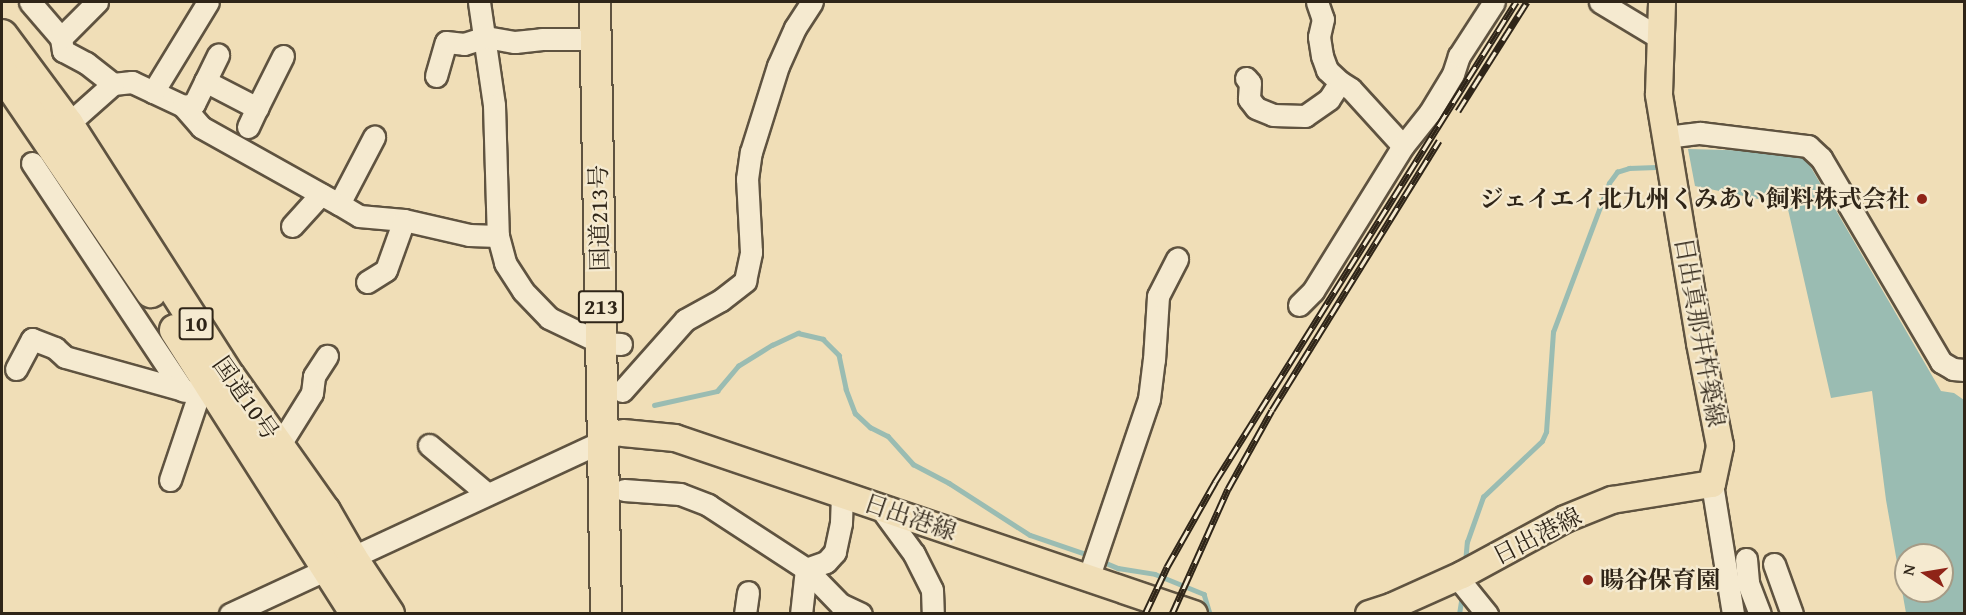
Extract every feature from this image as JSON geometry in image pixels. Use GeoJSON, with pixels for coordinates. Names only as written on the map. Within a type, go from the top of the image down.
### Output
{"type":"FeatureCollection","features":[{"type":"Feature","properties":{"kind":"highway","name":"国道213号"},"geometry":{"type":"LineString","coordinates":[[595,2],[613,435],[606,614]]}},
{"type":"Feature","properties":{"kind":"highway","name":"国道213号"},"geometry":{"type":"LineString","coordinates":[[615,2],[611,344],[622,391],[613,435],[624,490],[626,614]]}},
{"type":"Feature","properties":{"kind":"highway","name":"国道10号"},"geometry":{"type":"LineString","coordinates":[[2,35],[68,124],[230,377],[325,511],[356,614]]}},
{"type":"Feature","properties":{"kind":"highway","name":"国道10号"},"geometry":{"type":"LineString","coordinates":[[2,73],[72,173],[197,389],[339,563],[389,614]]}},
{"type":"Feature","properties":{"kind":"main road","name":"日出真那井杵築線"},"geometry":{"type":"LineString","coordinates":[[1662,2],[1658,76],[1666,137],[1720,447],[1712,484]]}},
{"type":"Feature","properties":{"kind":"main road","name":"日出港線"},"geometry":{"type":"LineString","coordinates":[[613,435],[675,438],[1187,612]]}},
{"type":"Feature","properties":{"kind":"main road","name":"日出港線"},"geometry":{"type":"LineString","coordinates":[[1380,612],[1459,576],[1565,519],[1612,500],[1712,484]]}},
{"type":"Feature","properties":{"kind":"street"},"geometry":{"type":"LineString","coordinates":[[30,2],[61,38],[63,51],[113,84]]}},
{"type":"Feature","properties":{"kind":"street"},"geometry":{"type":"LineString","coordinates":[[61,38],[97,2]]}},
{"type":"Feature","properties":{"kind":"street"},"geometry":{"type":"LineString","coordinates":[[153,92],[208,2]]}},
{"type":"Feature","properties":{"kind":"street"},"geometry":{"type":"LineString","coordinates":[[479,2],[486,37],[494,105],[498,236],[505,263],[523,291],[542,311],[568,328],[611,344]]}},
{"type":"Feature","properties":{"kind":"street"},"geometry":{"type":"LineString","coordinates":[[622,391],[686,320],[721,300],[745,281],[751,252],[747,179],[751,152],[778,66],[795,28],[812,2]]}},
{"type":"Feature","properties":{"kind":"street"},"geometry":{"type":"LineString","coordinates":[[1317,2],[1323,19],[1318,37],[1327,70],[1351,89],[1403,146]]}},
{"type":"Feature","properties":{"kind":"street"},"geometry":{"type":"LineString","coordinates":[[1299,305],[1312,291],[1403,146],[1430,112],[1453,74],[1459,56],[1494,2]]}},
{"type":"Feature","properties":{"kind":"street"},"geometry":{"type":"LineString","coordinates":[[1600,2],[1660,38]]}},
{"type":"Feature","properties":{"kind":"street"},"geometry":{"type":"LineString","coordinates":[[436,76],[446,42],[464,44],[486,37],[514,42],[542,39],[595,39]]}},
{"type":"Feature","properties":{"kind":"street"},"geometry":{"type":"LineString","coordinates":[[183,106],[194,104],[218,55]]}},
{"type":"Feature","properties":{"kind":"street"},"geometry":{"type":"LineString","coordinates":[[205,81],[252,118],[283,56]]}},
{"type":"Feature","properties":{"kind":"street"},"geometry":{"type":"LineString","coordinates":[[1246,78],[1250,82],[1249,99],[1256,108],[1273,115],[1305,116],[1329,99],[1340,82]]}},
{"type":"Feature","properties":{"kind":"street"},"geometry":{"type":"LineString","coordinates":[[68,124],[113,84],[132,82],[183,106],[201,128],[359,216],[404,220],[469,235],[498,236]]}},
{"type":"Feature","properties":{"kind":"street"},"geometry":{"type":"LineString","coordinates":[[1666,137],[1700,133],[1808,146],[1821,158],[1941,362],[1953,369],[1965,370]]}},
{"type":"Feature","properties":{"kind":"street"},"geometry":{"type":"LineString","coordinates":[[292,226],[330,199],[374,137]]}},
{"type":"Feature","properties":{"kind":"street"},"geometry":{"type":"LineString","coordinates":[[32,164],[197,389]]}},
{"type":"Feature","properties":{"kind":"street"},"geometry":{"type":"LineString","coordinates":[[367,282],[386,270],[404,220]]}},
{"type":"Feature","properties":{"kind":"street"},"geometry":{"type":"LineString","coordinates":[[1088,579],[1149,399],[1158,296],[1177,259]]}},
{"type":"Feature","properties":{"kind":"street"},"geometry":{"type":"LineString","coordinates":[[16,369],[32,339],[55,348],[65,357],[197,389]]}},
{"type":"Feature","properties":{"kind":"street"},"geometry":{"type":"LineString","coordinates":[[279,446],[312,393],[314,376],[327,356]]}},
{"type":"Feature","properties":{"kind":"street"},"geometry":{"type":"LineString","coordinates":[[170,480],[197,389]]}},
{"type":"Feature","properties":{"kind":"street"},"geometry":{"type":"LineString","coordinates":[[230,614],[613,435]]}},
{"type":"Feature","properties":{"kind":"street"},"geometry":{"type":"LineString","coordinates":[[429,445],[486,493]]}},
{"type":"Feature","properties":{"kind":"street"},"geometry":{"type":"LineString","coordinates":[[1712,484],[1733,614]]}},
{"type":"Feature","properties":{"kind":"street"},"geometry":{"type":"LineString","coordinates":[[624,490],[680,494],[708,505],[806,569],[840,604],[861,614]]}},
{"type":"Feature","properties":{"kind":"street"},"geometry":{"type":"LineString","coordinates":[[806,569],[826,562],[835,552],[841,524],[842,494]]}},
{"type":"Feature","properties":{"kind":"street"},"geometry":{"type":"LineString","coordinates":[[879,507],[914,554],[932,590],[933,614]]}},
{"type":"Feature","properties":{"kind":"street"},"geometry":{"type":"LineString","coordinates":[[1746,559],[1748,583],[1760,614]]}},
{"type":"Feature","properties":{"kind":"street"},"geometry":{"type":"LineString","coordinates":[[1774,564],[1792,614]]}},
{"type":"Feature","properties":{"kind":"street"},"geometry":{"type":"LineString","coordinates":[[801,614],[806,569]]}},
{"type":"Feature","properties":{"kind":"street"},"geometry":{"type":"LineString","coordinates":[[1459,576],[1487,614]]}},
{"type":"Feature","properties":{"kind":"street"},"geometry":{"type":"LineString","coordinates":[[745,614],[748,592]]}},
{"type":"Feature","properties":{"kind":"water"},"geometry":{"type":"Polygon","coordinates":[[[1688,149],[1802,152],[1941,391],[1954,393],[1964,400],[1964,613],[1906,613],[1904,603],[1954,603],[1954,543],[1894,543],[1894,545],[1872,391],[1831,398],[1787,205],[1695,186],[1688,149]]]}},
{"type":"Feature","properties":{"kind":"waterway"},"geometry":{"type":"LineString","coordinates":[[1465,563],[1467,542],[1483,497],[1542,441],[1546,432],[1553,332],[1609,183],[1617,172],[1629,168],[1663,167]]}},
{"type":"Feature","properties":{"kind":"waterway"},"geometry":{"type":"LineString","coordinates":[[654,405],[717,391],[738,366],[772,345],[798,333],[823,339],[839,355],[846,389],[855,413],[870,427],[888,436],[913,464],[949,483],[1030,535],[1089,555]]}},
{"type":"Feature","properties":{"kind":"waterway"},"geometry":{"type":"LineString","coordinates":[[1099,560],[1118,568],[1155,574],[1204,594],[1210,614]]}},
{"type":"Feature","properties":{"kind":"waterway"},"geometry":{"type":"LineString","coordinates":[[1459,614],[1462,596]]}},
{"type":"Feature","properties":{"kind":"railway"},"geometry":{"type":"LineString","coordinates":[[1145,614],[1167,567],[1215,482],[1516,2]]}},
{"type":"Feature","properties":{"kind":"railway"},"geometry":{"type":"LineString","coordinates":[[1458,111],[1527,2]]}},
{"type":"Feature","properties":{"kind":"railway"},"geometry":{"type":"LineString","coordinates":[[1172,614],[1228,489],[1272,410],[1439,141]]}},
{"type":"Feature","properties":{"kind":"place","name":"ジェイエイ北九州くみあい飼料株式会社"},"geometry":{"type":"Point","coordinates":[1922,199]}},
{"type":"Feature","properties":{"kind":"place","name":"暘谷保育園"},"geometry":{"type":"Point","coordinates":[1588,580]}}]}
